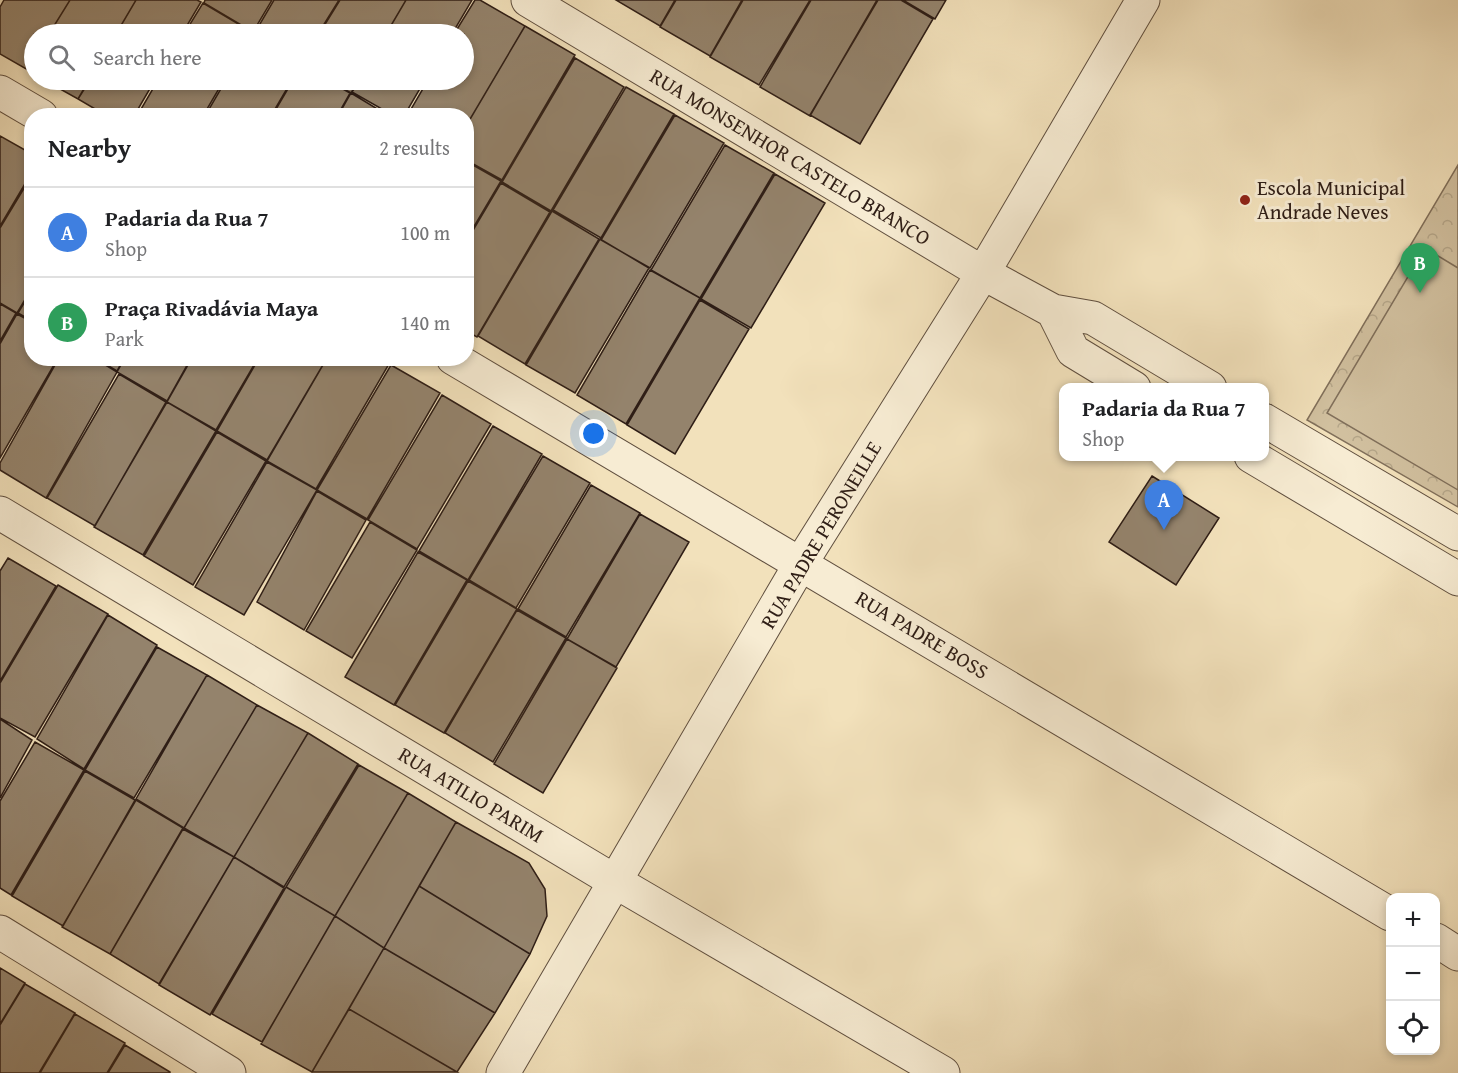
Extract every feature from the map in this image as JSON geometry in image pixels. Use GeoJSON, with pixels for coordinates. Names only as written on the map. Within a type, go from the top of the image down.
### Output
{"type":"FeatureCollection","features":[{"type":"Feature","properties":{"kind":"street","name":"RUA MONSENHOR CASTELO BRANCO"},"geometry":{"type":"LineString","coordinates":[[528,0],[983,273],[1053,311],[1094,318],[1203,383]]}},
{"type":"Feature","properties":{"kind":"street","name":"RUA PADRE PERONEILLE"},"geometry":{"type":"LineString","coordinates":[[503,1073],[801,563],[983,273],[1143,0]]}},
{"type":"Feature","properties":{"kind":"street"},"geometry":{"type":"LineString","coordinates":[[0,92],[27,108]]}},
{"type":"Feature","properties":{"kind":"street"},"geometry":{"type":"LineString","coordinates":[[1053,311],[1073,351],[1127,383]]}},
{"type":"Feature","properties":{"kind":"street","name":"RUA PADRE BOSS"},"geometry":{"type":"LineString","coordinates":[[467,366],[1386,912]]}},
{"type":"Feature","properties":{"kind":"street"},"geometry":{"type":"LineString","coordinates":[[1269,423],[1458,534]]}},
{"type":"Feature","properties":{"kind":"street"},"geometry":{"type":"LineString","coordinates":[[1259,461],[1458,579]]}},
{"type":"Feature","properties":{"kind":"street","name":"RUA ATILIO PARIM"},"geometry":{"type":"LineString","coordinates":[[0,513],[616,882],[943,1073]]}},
{"type":"Feature","properties":{"kind":"street"},"geometry":{"type":"LineString","coordinates":[[0,932],[229,1073]]}},
{"type":"Feature","properties":{"kind":"street"},"geometry":{"type":"LineString","coordinates":[[1440,943],[1458,954]]}},
{"type":"Feature","properties":{"kind":"green space"},"geometry":{"type":"Polygon","coordinates":[[[1458,165],[1458,507],[1307,420],[1458,165]]]}},
{"type":"Feature","properties":{"kind":"green space"},"geometry":{"type":"Polygon","coordinates":[[[1425,248],[1458,268],[1458,490],[1327,413],[1425,248]]]}},
{"type":"Feature","properties":{"kind":"building"},"geometry":{"type":"Polygon","coordinates":[[[4,0],[70,0],[55,24],[24,24],[24,68],[0,54],[0,7],[4,0]]]}},
{"type":"Feature","properties":{"kind":"building"},"geometry":{"type":"Polygon","coordinates":[[[70,0],[136,0],[122,24],[55,24],[70,0]]]}},
{"type":"Feature","properties":{"kind":"building"},"geometry":{"type":"Polygon","coordinates":[[[136,0],[197,0],[201,2],[188,24],[122,24],[136,0]]]}},
{"type":"Feature","properties":{"kind":"building"},"geometry":{"type":"Polygon","coordinates":[[[205,0],[272,0],[258,24],[239,24],[204,3],[205,0]]]}},
{"type":"Feature","properties":{"kind":"building"},"geometry":{"type":"Polygon","coordinates":[[[274,0],[339,0],[324,24],[260,24],[274,0]]]}},
{"type":"Feature","properties":{"kind":"building"},"geometry":{"type":"Polygon","coordinates":[[[340,0],[406,0],[392,24],[325,24],[340,0]]]}},
{"type":"Feature","properties":{"kind":"building"},"geometry":{"type":"Polygon","coordinates":[[[406,0],[472,0],[458,24],[392,24],[406,0]]]}},
{"type":"Feature","properties":{"kind":"building"},"geometry":{"type":"Polygon","coordinates":[[[475,0],[480,0],[525,26],[474,112],[474,108],[412,108],[422,90],[474,90],[474,24],[460,24],[475,0]]]}},
{"type":"Feature","properties":{"kind":"building"},"geometry":{"type":"Polygon","coordinates":[[[616,0],[675,0],[660,26],[616,0]]]}},
{"type":"Feature","properties":{"kind":"building"},"geometry":{"type":"Polygon","coordinates":[[[676,0],[742,0],[710,56],[660,27],[676,0]]]}},
{"type":"Feature","properties":{"kind":"building"},"geometry":{"type":"Polygon","coordinates":[[[743,0],[810,0],[759,85],[710,57],[743,0]]]}},
{"type":"Feature","properties":{"kind":"building"},"geometry":{"type":"Polygon","coordinates":[[[811,0],[877,0],[810,116],[760,87],[811,0]]]}},
{"type":"Feature","properties":{"kind":"building"},"geometry":{"type":"Polygon","coordinates":[[[878,0],[901,0],[933,19],[860,144],[810,115],[878,0]]]}},
{"type":"Feature","properties":{"kind":"building"},"geometry":{"type":"Polygon","coordinates":[[[903,0],[946,0],[935,19],[903,0]]]}},
{"type":"Feature","properties":{"kind":"building"},"geometry":{"type":"Polygon","coordinates":[[[203,3],[238,24],[190,24],[203,3]]]}},
{"type":"Feature","properties":{"kind":"building"},"geometry":{"type":"Polygon","coordinates":[[[525,26],[575,55],[502,180],[474,164],[474,112],[525,26]]]}},
{"type":"Feature","properties":{"kind":"building"},"geometry":{"type":"Polygon","coordinates":[[[575,58],[624,87],[551,211],[502,182],[575,58]]]}},
{"type":"Feature","properties":{"kind":"building"},"geometry":{"type":"Polygon","coordinates":[[[626,87],[674,114],[601,238],[553,210],[626,87]]]}},
{"type":"Feature","properties":{"kind":"building"},"geometry":{"type":"Polygon","coordinates":[[[62,90],[83,90],[78,99],[62,90]]]}},
{"type":"Feature","properties":{"kind":"building"},"geometry":{"type":"Polygon","coordinates":[[[84,90],[149,90],[139,108],[93,108],[78,99],[84,90]]]}},
{"type":"Feature","properties":{"kind":"building"},"geometry":{"type":"Polygon","coordinates":[[[152,90],[218,90],[208,108],[142,108],[152,90]]]}},
{"type":"Feature","properties":{"kind":"building"},"geometry":{"type":"Polygon","coordinates":[[[220,90],[286,90],[276,108],[210,108],[220,90]]]}},
{"type":"Feature","properties":{"kind":"building"},"geometry":{"type":"Polygon","coordinates":[[[287,90],[345,90],[350,93],[342,108],[277,108],[287,90]]]}},
{"type":"Feature","properties":{"kind":"building"},"geometry":{"type":"Polygon","coordinates":[[[353,90],[419,90],[409,108],[380,108],[352,92],[353,90]]]}},
{"type":"Feature","properties":{"kind":"building"},"geometry":{"type":"Polygon","coordinates":[[[351,93],[376,108],[343,108],[351,93]]]}},
{"type":"Feature","properties":{"kind":"building"},"geometry":{"type":"Polygon","coordinates":[[[675,115],[724,143],[650,268],[601,240],[675,115]]]}},
{"type":"Feature","properties":{"kind":"building"},"geometry":{"type":"Polygon","coordinates":[[[0,136],[24,150],[24,186],[0,226],[0,136]]]}},
{"type":"Feature","properties":{"kind":"building"},"geometry":{"type":"Polygon","coordinates":[[[725,145],[774,173],[700,298],[651,270],[725,145]]]}},
{"type":"Feature","properties":{"kind":"building"},"geometry":{"type":"Polygon","coordinates":[[[474,166],[501,181],[474,227],[474,166]]]}},
{"type":"Feature","properties":{"kind":"building"},"geometry":{"type":"Polygon","coordinates":[[[775,174],[825,203],[751,328],[701,299],[775,174]]]}},
{"type":"Feature","properties":{"kind":"building"},"geometry":{"type":"Polygon","coordinates":[[[501,183],[550,212],[477,337],[474,335],[474,229],[501,183]]]}},
{"type":"Feature","properties":{"kind":"building"},"geometry":{"type":"Polygon","coordinates":[[[24,188],[24,301],[17,313],[0,303],[0,228],[24,188]]]}},
{"type":"Feature","properties":{"kind":"building"},"geometry":{"type":"Polygon","coordinates":[[[552,211],[599,239],[525,364],[478,336],[552,211]]]}},
{"type":"Feature","properties":{"kind":"building"},"geometry":{"type":"Polygon","coordinates":[[[600,239],[649,268],[575,393],[526,365],[600,239]]]}},
{"type":"Feature","properties":{"kind":"building"},"geometry":{"type":"Polygon","coordinates":[[[650,270],[700,298],[626,424],[577,395],[650,270]]]}},
{"type":"Feature","properties":{"kind":"building"},"geometry":{"type":"Polygon","coordinates":[[[700,300],[749,329],[675,454],[627,425],[700,300]]]}},
{"type":"Feature","properties":{"kind":"building"},"geometry":{"type":"Polygon","coordinates":[[[24,303],[24,316],[18,313],[24,303]]]}},
{"type":"Feature","properties":{"kind":"building"},"geometry":{"type":"Polygon","coordinates":[[[0,304],[16,313],[0,341],[0,304]]]}},
{"type":"Feature","properties":{"kind":"building"},"geometry":{"type":"Polygon","coordinates":[[[17,314],[24,318],[24,366],[53,366],[0,458],[0,344],[17,314]]]}},
{"type":"Feature","properties":{"kind":"building"},"geometry":{"type":"Polygon","coordinates":[[[55,366],[107,366],[117,372],[46,498],[0,470],[0,463],[55,366]]]}},
{"type":"Feature","properties":{"kind":"building"},"geometry":{"type":"Polygon","coordinates":[[[109,366],[120,366],[117,371],[109,366]]]}},
{"type":"Feature","properties":{"kind":"building"},"geometry":{"type":"Polygon","coordinates":[[[120,366],[187,366],[167,401],[117,372],[120,366]]]}},
{"type":"Feature","properties":{"kind":"building"},"geometry":{"type":"Polygon","coordinates":[[[187,366],[253,366],[216,430],[167,402],[187,366]]]}},
{"type":"Feature","properties":{"kind":"building"},"geometry":{"type":"Polygon","coordinates":[[[254,366],[322,366],[267,460],[217,431],[254,366]]]}},
{"type":"Feature","properties":{"kind":"building"},"geometry":{"type":"Polygon","coordinates":[[[322,366],[388,366],[316,489],[267,461],[322,366]]]}},
{"type":"Feature","properties":{"kind":"building"},"geometry":{"type":"Polygon","coordinates":[[[390,366],[440,393],[367,519],[317,490],[390,366]]]}},
{"type":"Feature","properties":{"kind":"building"},"geometry":{"type":"Polygon","coordinates":[[[119,374],[166,402],[95,526],[47,498],[119,374]]]}},
{"type":"Feature","properties":{"kind":"building"},"geometry":{"type":"Polygon","coordinates":[[[442,395],[491,424],[417,549],[368,520],[442,395]]]}},
{"type":"Feature","properties":{"kind":"building"},"geometry":{"type":"Polygon","coordinates":[[[167,402],[216,431],[143,555],[94,527],[167,402]]]}},
{"type":"Feature","properties":{"kind":"building"},"geometry":{"type":"Polygon","coordinates":[[[493,426],[542,454],[468,580],[419,551],[493,426]]]}},
{"type":"Feature","properties":{"kind":"building"},"geometry":{"type":"Polygon","coordinates":[[[217,432],[266,461],[193,585],[144,556],[217,432]]]}},
{"type":"Feature","properties":{"kind":"building"},"geometry":{"type":"Polygon","coordinates":[[[543,456],[590,483],[516,608],[469,580],[543,456]]]}},
{"type":"Feature","properties":{"kind":"building"},"geometry":{"type":"Polygon","coordinates":[[[267,462],[317,490],[244,615],[195,587],[267,462]]]}},
{"type":"Feature","properties":{"kind":"building"},"geometry":{"type":"Polygon","coordinates":[[[1152,476],[1219,518],[1176,585],[1109,542],[1152,476]]]}},
{"type":"Feature","properties":{"kind":"building"},"geometry":{"type":"Polygon","coordinates":[[[591,485],[640,513],[566,637],[518,609],[591,485]]]}},
{"type":"Feature","properties":{"kind":"building"},"geometry":{"type":"Polygon","coordinates":[[[317,491],[366,520],[304,630],[257,602],[317,491]]]}},
{"type":"Feature","properties":{"kind":"building"},"geometry":{"type":"Polygon","coordinates":[[[640,514],[689,542],[616,667],[567,639],[640,514]]]}},
{"type":"Feature","properties":{"kind":"building"},"geometry":{"type":"Polygon","coordinates":[[[370,522],[417,550],[352,658],[306,631],[370,522]]]}},
{"type":"Feature","properties":{"kind":"building"},"geometry":{"type":"Polygon","coordinates":[[[418,552],[467,580],[394,705],[345,677],[418,552]]]}},
{"type":"Feature","properties":{"kind":"building"},"geometry":{"type":"Polygon","coordinates":[[[8,558],[56,586],[0,681],[0,571],[8,558]]]}},
{"type":"Feature","properties":{"kind":"building"},"geometry":{"type":"Polygon","coordinates":[[[468,581],[517,609],[444,733],[395,705],[468,581]]]}},
{"type":"Feature","properties":{"kind":"building"},"geometry":{"type":"Polygon","coordinates":[[[58,585],[108,614],[35,737],[0,718],[0,683],[58,585]]]}},
{"type":"Feature","properties":{"kind":"building"},"geometry":{"type":"Polygon","coordinates":[[[517,610],[566,638],[493,762],[445,733],[517,610]]]}},
{"type":"Feature","properties":{"kind":"building"},"geometry":{"type":"Polygon","coordinates":[[[108,615],[157,645],[84,769],[37,739],[108,615]]]}},
{"type":"Feature","properties":{"kind":"building"},"geometry":{"type":"Polygon","coordinates":[[[567,639],[617,668],[543,793],[494,764],[567,639]]]}},
{"type":"Feature","properties":{"kind":"building"},"geometry":{"type":"Polygon","coordinates":[[[157,647],[207,675],[134,798],[85,770],[157,647]]]}},
{"type":"Feature","properties":{"kind":"building"},"geometry":{"type":"Polygon","coordinates":[[[207,675],[257,705],[184,828],[136,799],[207,675]]]}},
{"type":"Feature","properties":{"kind":"building"},"geometry":{"type":"Polygon","coordinates":[[[257,705],[308,733],[234,857],[184,828],[257,705]]]}},
{"type":"Feature","properties":{"kind":"building"},"geometry":{"type":"Polygon","coordinates":[[[0,719],[32,740],[0,798],[0,719]]]}},
{"type":"Feature","properties":{"kind":"building"},"geometry":{"type":"Polygon","coordinates":[[[308,733],[358,764],[284,887],[234,857],[308,733]]]}},
{"type":"Feature","properties":{"kind":"building"},"geometry":{"type":"Polygon","coordinates":[[[35,742],[84,770],[11,895],[0,888],[0,801],[35,742]]]}},
{"type":"Feature","properties":{"kind":"building"},"geometry":{"type":"Polygon","coordinates":[[[359,765],[408,793],[335,916],[286,887],[359,765]]]}},
{"type":"Feature","properties":{"kind":"building"},"geometry":{"type":"Polygon","coordinates":[[[85,771],[135,800],[63,926],[12,896],[85,771]]]}},
{"type":"Feature","properties":{"kind":"building"},"geometry":{"type":"Polygon","coordinates":[[[408,793],[456,822],[384,948],[335,916],[408,793]]]}},
{"type":"Feature","properties":{"kind":"building"},"geometry":{"type":"Polygon","coordinates":[[[136,800],[183,828],[110,954],[62,927],[136,800]]]}},
{"type":"Feature","properties":{"kind":"building"},"geometry":{"type":"Polygon","coordinates":[[[456,822],[529,863],[545,889],[547,916],[530,954],[419,886],[456,822]]]}},
{"type":"Feature","properties":{"kind":"building"},"geometry":{"type":"Polygon","coordinates":[[[183,829],[234,857],[159,984],[110,954],[183,829]]]}},
{"type":"Feature","properties":{"kind":"building"},"geometry":{"type":"Polygon","coordinates":[[[234,857],[284,888],[210,1015],[159,985],[234,857]]]}},
{"type":"Feature","properties":{"kind":"building"},"geometry":{"type":"Polygon","coordinates":[[[419,886],[530,954],[495,1013],[384,948],[419,886]]]}},
{"type":"Feature","properties":{"kind":"building"},"geometry":{"type":"Polygon","coordinates":[[[286,887],[335,916],[262,1042],[212,1014],[286,887]]]}},
{"type":"Feature","properties":{"kind":"building"},"geometry":{"type":"Polygon","coordinates":[[[335,916],[384,948],[312,1072],[261,1044],[335,916]]]}},
{"type":"Feature","properties":{"kind":"building"},"geometry":{"type":"Polygon","coordinates":[[[384,948],[495,1013],[457,1072],[349,1009],[384,948]]]}},
{"type":"Feature","properties":{"kind":"building"},"geometry":{"type":"Polygon","coordinates":[[[0,968],[25,983],[0,1024],[0,968]]]}},
{"type":"Feature","properties":{"kind":"building"},"geometry":{"type":"Polygon","coordinates":[[[25,984],[75,1013],[39,1073],[0,1073],[0,1025],[25,984]]]}},
{"type":"Feature","properties":{"kind":"building"},"geometry":{"type":"Polygon","coordinates":[[[349,1009],[457,1072],[312,1072],[349,1009]]]}},
{"type":"Feature","properties":{"kind":"building"},"geometry":{"type":"Polygon","coordinates":[[[75,1014],[125,1043],[107,1073],[40,1073],[75,1014]]]}},
{"type":"Feature","properties":{"kind":"building"},"geometry":{"type":"Polygon","coordinates":[[[125,1045],[170,1072],[170,1073],[108,1073],[125,1045]]]}},
{"type":"Feature","properties":{"kind":"place","name":"Escola Municipal Andrade Neves"},"geometry":{"type":"Point","coordinates":[1245,200]}},
{"type":"Feature","properties":{"kind":"place","name":"Praça Rivadávia Maya"},"geometry":{"type":"Point","coordinates":[1420,293]}},
{"type":"Feature","properties":{"kind":"place","name":"Padaria da Rua 7"},"geometry":{"type":"Point","coordinates":[1164,530]}}]}
